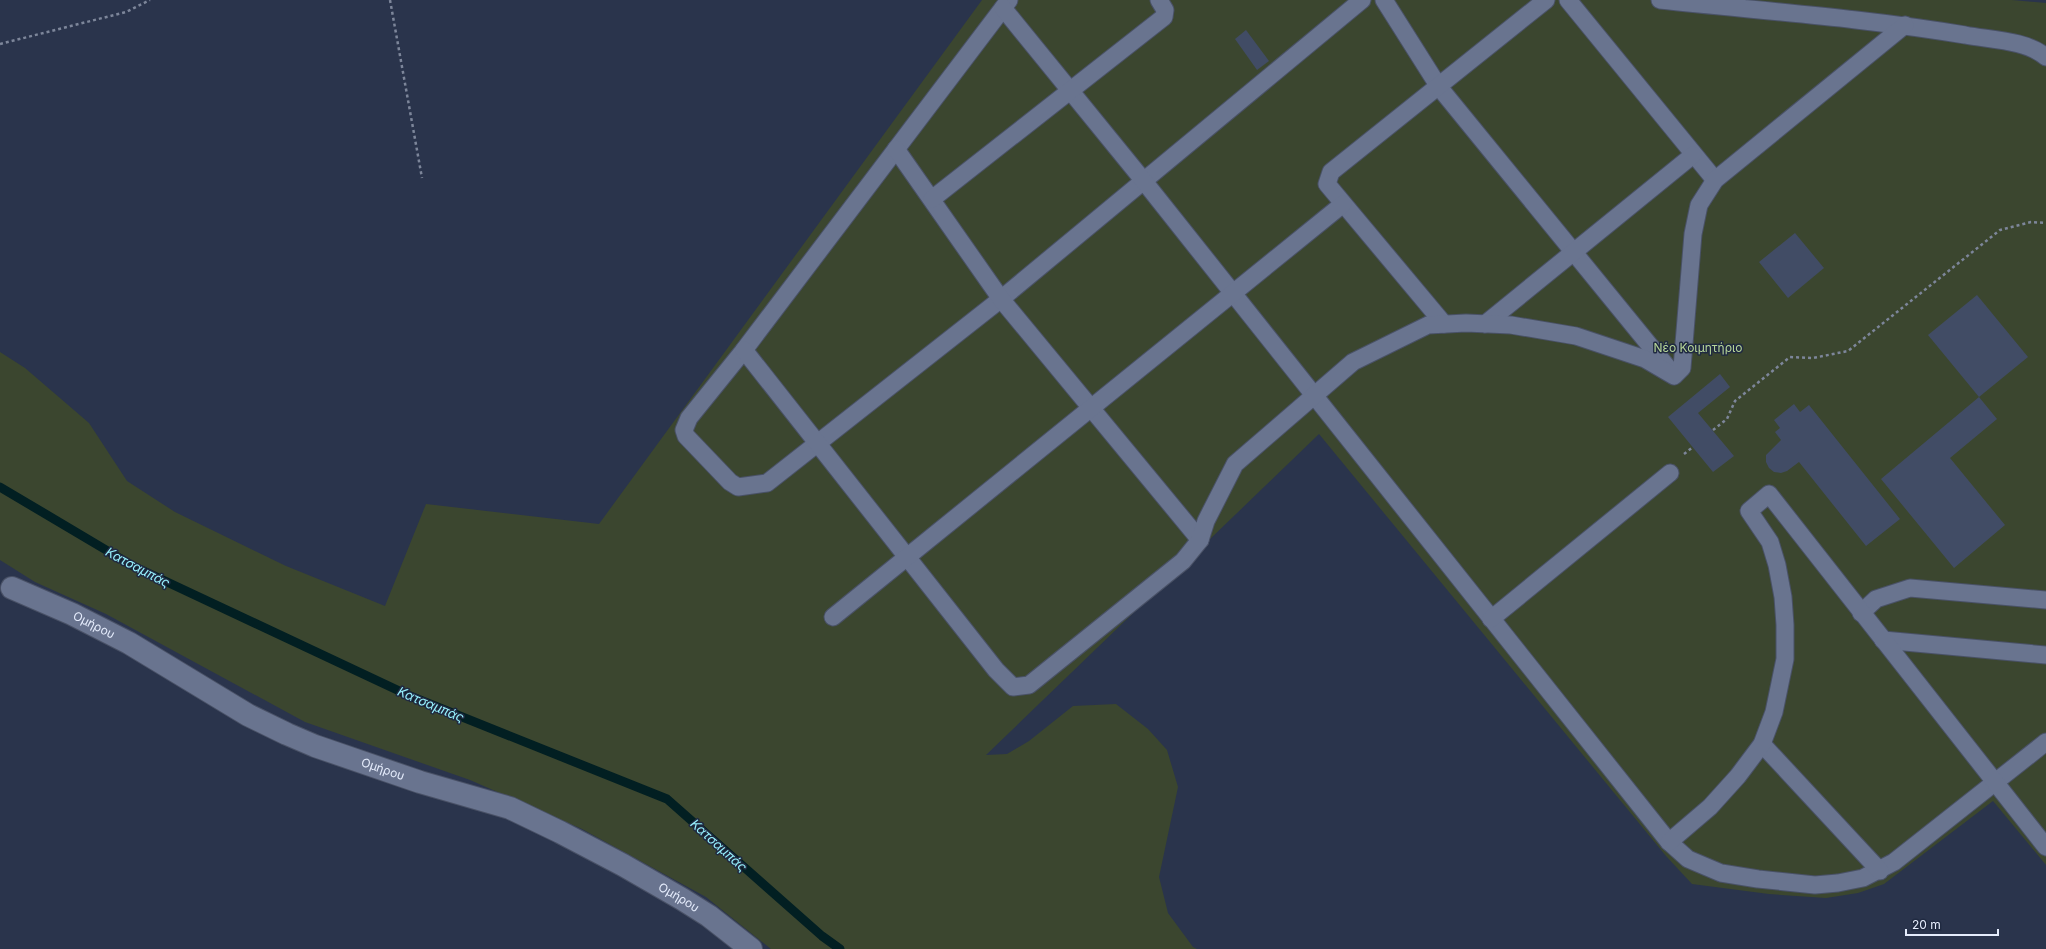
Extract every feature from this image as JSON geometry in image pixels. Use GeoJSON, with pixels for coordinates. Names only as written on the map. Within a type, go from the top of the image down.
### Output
{"type":"FeatureCollection","features":[{"type":"Feature","properties":{"kind":"street","name":"Ομήρου"},"geometry":{"type":"LineString","coordinates":[[12,588],[72,614],[129,643],[248,715],[287,734],[315,746],[420,782],[510,808],[560,832],[623,865],[682,899],[709,916],[751,949]]}},
{"type":"Feature","properties":{"kind":"lane"},"geometry":{"type":"LineString","coordinates":[[932,199],[1164,17],[1165,10],[1159,0]]}},
{"type":"Feature","properties":{"kind":"lane"},"geometry":{"type":"LineString","coordinates":[[1362,0],[1143,180],[1002,298],[767,483],[738,487],[730,482],[686,436],[684,430],[689,418],[744,350],[1006,4],[1070,90],[1143,180],[1491,619],[1669,842],[1688,859],[1721,874],[1758,879],[1815,885],[1838,883],[1863,878],[1880,871],[1894,862],[2046,742]]}},
{"type":"Feature","properties":{"kind":"lane"},"geometry":{"type":"LineString","coordinates":[[1384,0],[1439,87],[1574,251],[1674,376]]}},
{"type":"Feature","properties":{"kind":"lane"},"geometry":{"type":"LineString","coordinates":[[1444,324],[1327,184],[1331,172],[1546,0]]}},
{"type":"Feature","properties":{"kind":"lane"},"geometry":{"type":"LineString","coordinates":[[1568,0],[1693,155],[1715,180]]}},
{"type":"Feature","properties":{"kind":"lane"},"geometry":{"type":"LineString","coordinates":[[1660,0],[1905,25],[2018,44],[2039,51],[2046,57]]}},
{"type":"Feature","properties":{"kind":"lane"},"geometry":{"type":"LineString","coordinates":[[1674,376],[1682,368],[1694,234],[1699,205],[1715,180],[1905,25]]}},
{"type":"Feature","properties":{"kind":"lane"},"geometry":{"type":"LineString","coordinates":[[896,149],[1002,298],[1200,540]]}},
{"type":"Feature","properties":{"kind":"lane"},"geometry":{"type":"LineString","coordinates":[[1485,324],[1693,155]]}},
{"type":"Feature","properties":{"kind":"lane"},"geometry":{"type":"LineString","coordinates":[[833,617],[1343,204]]}},
{"type":"Feature","properties":{"kind":"lane"},"geometry":{"type":"LineString","coordinates":[[744,350],[996,670],[1013,687],[1029,686],[1183,561],[1200,540],[1206,521],[1235,464],[1352,362],[1428,325],[1511,325],[1576,336],[1645,359],[1674,376]]}},
{"type":"Feature","properties":{"kind":"lane"},"geometry":{"type":"LineString","coordinates":[[1491,619],[1670,473]]}},
{"type":"Feature","properties":{"kind":"lane"},"geometry":{"type":"LineString","coordinates":[[1669,842],[1710,807],[1762,744],[1774,712],[1785,659],[1785,625],[1777,566],[1770,542],[1749,511],[1769,494],[2046,847]]}},
{"type":"Feature","properties":{"kind":"lane"},"geometry":{"type":"LineString","coordinates":[[1861,613],[1876,598],[1910,588],[2046,600]]}},
{"type":"Feature","properties":{"kind":"lane"},"geometry":{"type":"LineString","coordinates":[[1883,640],[2046,655]]}},
{"type":"Feature","properties":{"kind":"lane"},"geometry":{"type":"LineString","coordinates":[[1762,744],[1880,871]]}},
{"type":"Feature","properties":{"kind":"path"},"geometry":{"type":"LineString","coordinates":[[0,44],[126,12],[150,0]]}},
{"type":"Feature","properties":{"kind":"path"},"geometry":{"type":"LineString","coordinates":[[390,0],[422,178]]}},
{"type":"Feature","properties":{"kind":"path"},"geometry":{"type":"LineString","coordinates":[[1713,430],[1727,419],[1735,401],[1790,358],[1813,358],[1848,351],[2000,230],[2030,222],[2046,223]]}},
{"type":"Feature","properties":{"kind":"green space","name":"Νέο Κοιμητήριο"},"geometry":{"type":"Polygon","coordinates":[[[982,0],[2012,0],[2046,3],[2046,865],[1993,801],[1884,884],[1858,893],[1826,898],[1769,894],[1692,884],[1666,856],[1319,434],[986,755],[1007,754],[1029,741],[1073,706],[1116,704],[1148,729],[1167,750],[1178,787],[1159,877],[1168,913],[1193,947],[1197,949],[771,949],[706,897],[582,829],[470,780],[305,722],[106,614],[35,582],[0,560],[0,352],[25,368],[89,423],[127,481],[175,512],[286,566],[385,606],[426,504],[599,524],[982,0]]]}},
{"type":"Feature","properties":{"kind":"building"},"geometry":{"type":"Polygon","coordinates":[[[1246,30],[1269,61],[1257,70],[1235,39],[1246,30]]]}},
{"type":"Feature","properties":{"kind":"building"},"geometry":{"type":"Polygon","coordinates":[[[1795,233],[1824,268],[1788,298],[1759,262],[1795,233]]]}},
{"type":"Feature","properties":{"kind":"building"},"geometry":{"type":"Polygon","coordinates":[[[1977,295],[2028,357],[1979,397],[1928,335],[1977,295]]]}},
{"type":"Feature","properties":{"kind":"building"},"geometry":{"type":"Polygon","coordinates":[[[1720,374],[1730,387],[1698,413],[1734,456],[1713,472],[1668,417],[1720,374]]]}},
{"type":"Feature","properties":{"kind":"building"},"geometry":{"type":"Polygon","coordinates":[[[1979,397],[1997,419],[1950,458],[2005,525],[1954,568],[1881,479],[1979,397]]]}},
{"type":"Feature","properties":{"kind":"building"},"geometry":{"type":"Polygon","coordinates":[[[1794,404],[1800,412],[1809,405],[1900,519],[1866,546],[1799,462],[1787,471],[1781,473],[1774,472],[1769,468],[1766,462],[1766,455],[1781,440],[1775,432],[1780,428],[1774,420],[1794,404]]]}},
{"type":"Feature","properties":{"kind":"waterway","name":"Κατσαμπάς"},"geometry":{"type":"LineString","coordinates":[[0,487],[133,566],[410,696],[667,799],[822,936],[840,949]]}}]}
